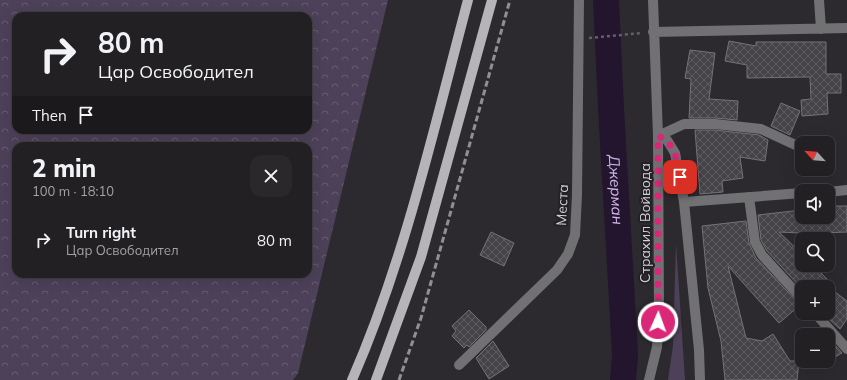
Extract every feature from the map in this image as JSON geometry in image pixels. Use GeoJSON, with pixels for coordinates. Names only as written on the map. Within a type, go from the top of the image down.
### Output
{"type":"FeatureCollection","features":[{"type":"Feature","properties":{"kind":"main road"},"geometry":{"type":"LineString","coordinates":[[352,380],[376,318],[418,190],[468,0]]}},
{"type":"Feature","properties":{"kind":"main road"},"geometry":{"type":"LineString","coordinates":[[376,380],[421,257],[492,0]]}},
{"type":"Feature","properties":{"kind":"street","name":"Места"},"geometry":{"type":"LineString","coordinates":[[459,365],[557,270],[568,254],[575,234],[577,195],[578,0]]}},
{"type":"Feature","properties":{"kind":"street","name":"Страхил Войвода"},"geometry":{"type":"LineString","coordinates":[[649,380],[657,347],[659,310],[658,136],[653,0]]}},
{"type":"Feature","properties":{"kind":"street"},"geometry":{"type":"LineString","coordinates":[[819,0],[821,29]]}},
{"type":"Feature","properties":{"kind":"street"},"geometry":{"type":"LineString","coordinates":[[654,32],[847,28]]}},
{"type":"Feature","properties":{"kind":"street"},"geometry":{"type":"LineString","coordinates":[[658,136],[684,124],[715,124],[761,129],[795,145]]}},
{"type":"Feature","properties":{"kind":"street"},"geometry":{"type":"LineString","coordinates":[[658,136],[667,140],[675,153],[684,202],[699,350],[700,380]]}},
{"type":"Feature","properties":{"kind":"street"},"geometry":{"type":"LineString","coordinates":[[835,191],[847,190]]}},
{"type":"Feature","properties":{"kind":"street"},"geometry":{"type":"LineString","coordinates":[[684,202],[795,194]]}},
{"type":"Feature","properties":{"kind":"street"},"geometry":{"type":"LineString","coordinates":[[749,197],[755,242],[762,255],[795,291]]}},
{"type":"Feature","properties":{"kind":"street"},"geometry":{"type":"LineString","coordinates":[[821,320],[847,348]]}},
{"type":"Feature","properties":{"kind":"path"},"geometry":{"type":"LineString","coordinates":[[593,37],[635,34]]}},
{"type":"Feature","properties":{"kind":"green space"},"geometry":{"type":"Polygon","coordinates":[[[0,0],[388,0],[298,373],[293,380],[0,380],[0,0]]]}},
{"type":"Feature","properties":{"kind":"green space"},"geometry":{"type":"Polygon","coordinates":[[[676,243],[685,380],[668,380],[673,346],[676,243]]]}},
{"type":"Feature","properties":{"kind":"building"},"geometry":{"type":"Polygon","coordinates":[[[729,41],[756,46],[756,42],[826,42],[826,74],[841,74],[841,93],[827,93],[828,114],[802,116],[801,100],[811,99],[810,77],[747,78],[747,65],[725,61],[729,41]]]}},
{"type":"Feature","properties":{"kind":"building"},"geometry":{"type":"Polygon","coordinates":[[[690,50],[715,53],[709,99],[738,101],[737,120],[689,118],[691,79],[685,78],[690,50]]]}},
{"type":"Feature","properties":{"kind":"building"},"geometry":{"type":"Polygon","coordinates":[[[781,103],[800,111],[790,135],[771,126],[781,103]]]}},
{"type":"Feature","properties":{"kind":"building"},"geometry":{"type":"Polygon","coordinates":[[[695,130],[715,130],[759,135],[768,140],[765,161],[740,157],[743,178],[722,181],[723,192],[700,194],[695,130]]]}},
{"type":"Feature","properties":{"kind":"building"},"geometry":{"type":"Polygon","coordinates":[[[835,206],[847,206],[847,232],[779,232],[795,247],[795,272],[820,272],[828,280],[795,280],[795,281],[767,251],[761,240],[758,215],[795,211],[795,224],[835,224],[835,206]]]}},
{"type":"Feature","properties":{"kind":"building"},"geometry":{"type":"Polygon","coordinates":[[[746,221],[749,243],[756,258],[795,300],[795,309],[779,323],[728,266],[746,338],[762,341],[773,334],[790,361],[795,361],[795,368],[798,368],[797,380],[725,380],[721,341],[708,288],[702,226],[746,221]]]}},
{"type":"Feature","properties":{"kind":"building"},"geometry":{"type":"Polygon","coordinates":[[[491,232],[514,243],[504,266],[480,255],[491,232]]]}},
{"type":"Feature","properties":{"kind":"building"},"geometry":{"type":"Polygon","coordinates":[[[835,292],[847,301],[847,319],[840,329],[830,320],[835,320],[835,292]]]}},
{"type":"Feature","properties":{"kind":"building"},"geometry":{"type":"Polygon","coordinates":[[[469,310],[486,327],[486,330],[469,347],[467,345],[464,348],[452,336],[456,331],[452,326],[469,310]]]}},
{"type":"Feature","properties":{"kind":"building"},"geometry":{"type":"Polygon","coordinates":[[[493,341],[509,366],[489,379],[476,358],[493,341]]]}},
{"type":"Feature","properties":{"kind":"building"},"geometry":{"type":"Polygon","coordinates":[[[835,345],[842,353],[835,357],[835,345]]]}},
{"type":"Feature","properties":{"kind":"waterway","name":"Джерман"},"geometry":{"type":"LineString","coordinates":[[606,0],[625,354],[623,380]]}},
{"type":"Feature","properties":{"kind":"railway"},"geometry":{"type":"LineString","coordinates":[[399,380],[421,318],[510,0]]}},
{"type":"Feature","properties":{"kind":"route"},"geometry":{"type":"LineString","coordinates":[[658,322],[658,136],[667,140],[675,153],[680,177]]}}]}
